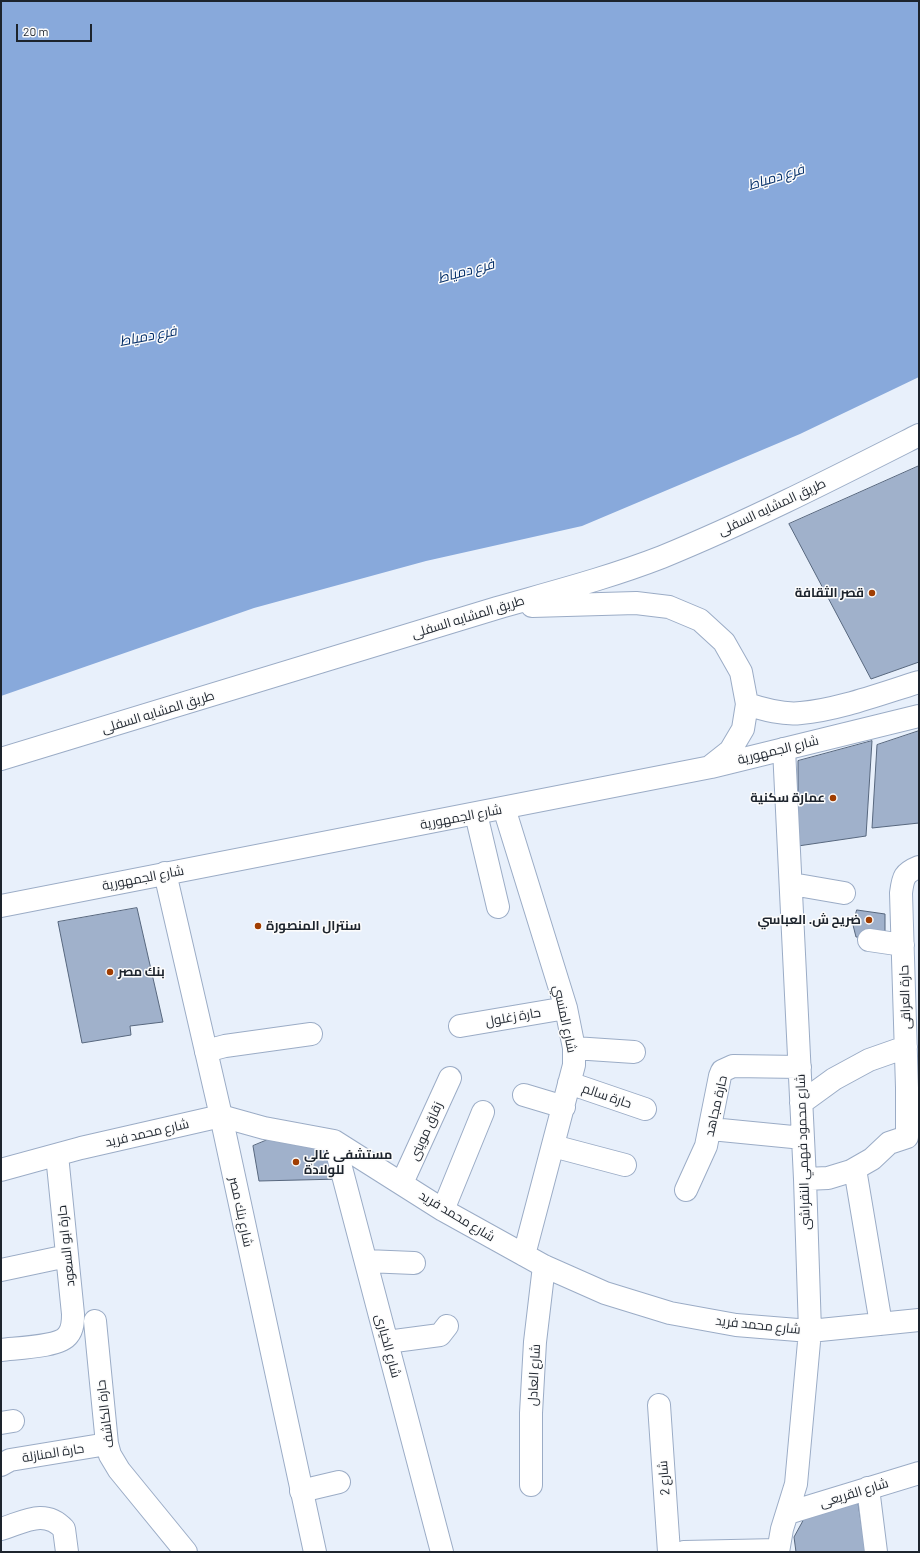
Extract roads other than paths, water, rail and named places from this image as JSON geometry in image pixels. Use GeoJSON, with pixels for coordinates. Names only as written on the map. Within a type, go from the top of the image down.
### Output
{"type":"FeatureCollection","features":[{"type":"Feature","properties":{"kind":"street","name":"طريق المشايه السفلى"},"geometry":{"type":"LineString","coordinates":[[1,759],[497,608],[580,585],[661,557],[740,524],[919,435]]}},
{"type":"Feature","properties":{"kind":"street"},"geometry":{"type":"LineString","coordinates":[[497,608],[636,603],[669,607],[700,620],[724,642],[741,672],[747,704],[743,729],[730,751],[710,767]]}},
{"type":"Feature","properties":{"kind":"street"},"geometry":{"type":"LineString","coordinates":[[747,704],[768,711],[801,714],[832,708],[919,682]]}},
{"type":"Feature","properties":{"kind":"street","name":"شارع الجمهورية"},"geometry":{"type":"LineString","coordinates":[[1,906],[710,767],[919,716]]}},
{"type":"Feature","properties":{"kind":"street","name":"شارع محمود فهمي النقراشى"},"geometry":{"type":"LineString","coordinates":[[778,1551],[796,1484],[810,1331],[792,884],[784,749]]}},
{"type":"Feature","properties":{"kind":"street","name":"شارع المنسي"},"geometry":{"type":"LineString","coordinates":[[504,808],[566,1008],[574,1048],[574,1065],[564,1107],[524,1255]]}},
{"type":"Feature","properties":{"kind":"street"},"geometry":{"type":"LineString","coordinates":[[476,814],[498,907]]}},
{"type":"Feature","properties":{"kind":"street","name":"حارة العراقى"},"geometry":{"type":"LineString","coordinates":[[913,1138],[913,1088],[906,1047],[901,893],[904,877],[911,870],[919,867]]}},
{"type":"Feature","properties":{"kind":"street","name":"شارع بنك مصر"},"geometry":{"type":"LineString","coordinates":[[165,873],[221,1116],[315,1552]]}},
{"type":"Feature","properties":{"kind":"street"},"geometry":{"type":"LineString","coordinates":[[792,884],[844,893]]}},
{"type":"Feature","properties":{"kind":"street"},"geometry":{"type":"LineString","coordinates":[[869,940],[903,945]]}},
{"type":"Feature","properties":{"kind":"street","name":"حارة زغلول"},"geometry":{"type":"LineString","coordinates":[[460,1026],[566,1008]]}},
{"type":"Feature","properties":{"kind":"street"},"geometry":{"type":"LineString","coordinates":[[206,1051],[225,1046],[311,1034]]}},
{"type":"Feature","properties":{"kind":"street"},"geometry":{"type":"LineString","coordinates":[[801,1103],[834,1080],[869,1060],[906,1047]]}},
{"type":"Feature","properties":{"kind":"street"},"geometry":{"type":"LineString","coordinates":[[574,1048],[634,1052]]}},
{"type":"Feature","properties":{"kind":"street","name":"حارة مجاهد"},"geometry":{"type":"LineString","coordinates":[[686,1190],[700,1163],[710,1129],[720,1076],[727,1067],[800,1067]]}},
{"type":"Feature","properties":{"kind":"street","name":"زقاق موينى"},"geometry":{"type":"LineString","coordinates":[[402,1183],[450,1078]]}},
{"type":"Feature","properties":{"kind":"street","name":"حارة سالم"},"geometry":{"type":"LineString","coordinates":[[569,1083],[645,1109]]}},
{"type":"Feature","properties":{"kind":"street"},"geometry":{"type":"LineString","coordinates":[[524,1095],[564,1107]]}},
{"type":"Feature","properties":{"kind":"street"},"geometry":{"type":"LineString","coordinates":[[443,1210],[483,1112]]}},
{"type":"Feature","properties":{"kind":"street","name":"شارع محمد فريد"},"geometry":{"type":"LineString","coordinates":[[1,1170],[81,1148],[221,1116],[264,1128],[334,1140],[443,1210],[544,1266],[606,1293],[670,1313],[736,1325],[810,1331],[919,1320]]}},
{"type":"Feature","properties":{"kind":"street"},"geometry":{"type":"LineString","coordinates":[[710,1129],[803,1138]]}},
{"type":"Feature","properties":{"kind":"street"},"geometry":{"type":"LineString","coordinates":[[805,1180],[828,1178],[855,1169],[872,1159],[889,1143],[913,1138]]}},
{"type":"Feature","properties":{"kind":"street","name":"شارع الخيارى"},"geometry":{"type":"LineString","coordinates":[[334,1140],[442,1552]]}},
{"type":"Feature","properties":{"kind":"street"},"geometry":{"type":"LineString","coordinates":[[553,1146],[625,1165]]}},
{"type":"Feature","properties":{"kind":"street","name":"حارة ابو السعود"},"geometry":{"type":"LineString","coordinates":[[1,1350],[57,1343],[68,1336],[73,1325],[68,1256],[57,1155]]}},
{"type":"Feature","properties":{"kind":"street"},"geometry":{"type":"LineString","coordinates":[[855,1169],[881,1324]]}},
{"type":"Feature","properties":{"kind":"street"},"geometry":{"type":"LineString","coordinates":[[1,1270],[68,1256]]}},
{"type":"Feature","properties":{"kind":"street"},"geometry":{"type":"LineString","coordinates":[[366,1261],[414,1263]]}},
{"type":"Feature","properties":{"kind":"street","name":"شارع العادل"},"geometry":{"type":"LineString","coordinates":[[531,1485],[531,1413],[535,1342],[544,1266]]}},
{"type":"Feature","properties":{"kind":"street","name":"حارة الكاشف"},"geometry":{"type":"LineString","coordinates":[[95,1321],[107,1444],[110,1455],[118,1470],[186,1552]]}},
{"type":"Feature","properties":{"kind":"street"},"geometry":{"type":"LineString","coordinates":[[387,1342],[440,1335],[447,1326]]}},
{"type":"Feature","properties":{"kind":"street","name":"شارع 2"},"geometry":{"type":"LineString","coordinates":[[659,1405],[669,1552]]}},
{"type":"Feature","properties":{"kind":"street","name":"حارة المنازلة"},"geometry":{"type":"LineString","coordinates":[[1,1464],[10,1460],[107,1444]]}},
{"type":"Feature","properties":{"kind":"street","name":"شارع القريعى"},"geometry":{"type":"LineString","coordinates":[[788,1513],[919,1473]]}},
{"type":"Feature","properties":{"kind":"street"},"geometry":{"type":"LineString","coordinates":[[301,1491],[339,1482]]}},
{"type":"Feature","properties":{"kind":"street"},"geometry":{"type":"LineString","coordinates":[[868,1488],[876,1552]]}},
{"type":"Feature","properties":{"kind":"street"},"geometry":{"type":"LineString","coordinates":[[1,1529],[35,1518],[51,1519],[64,1529],[67,1552]]}},
{"type":"Feature","properties":{"kind":"street"},"geometry":{"type":"LineString","coordinates":[[684,1552],[778,1551]]}},
{"type":"Feature","properties":{"kind":"water","name":"فرع دمياط"},"geometry":{"type":"Polygon","coordinates":[[[1,1],[919,1],[919,377],[800,434],[582,526],[426,561],[254,608],[1,696],[1,1]]]}},
{"type":"Feature","properties":{"kind":"place","name":"قصر الثقافة"},"geometry":{"type":"Point","coordinates":[872,593]}},
{"type":"Feature","properties":{"kind":"place","name":"عمارة سكنية"},"geometry":{"type":"Point","coordinates":[833,798]}},
{"type":"Feature","properties":{"kind":"place","name":"ضريح ش. العباسي"},"geometry":{"type":"Point","coordinates":[869,920]}},
{"type":"Feature","properties":{"kind":"place","name":"سنترال المنصورة"},"geometry":{"type":"Point","coordinates":[258,926]}},
{"type":"Feature","properties":{"kind":"place","name":"بنك مصر"},"geometry":{"type":"Point","coordinates":[110,972]}},
{"type":"Feature","properties":{"kind":"place","name":"مستشفى غالي للولادة"},"geometry":{"type":"Point","coordinates":[296,1162]}}]}
